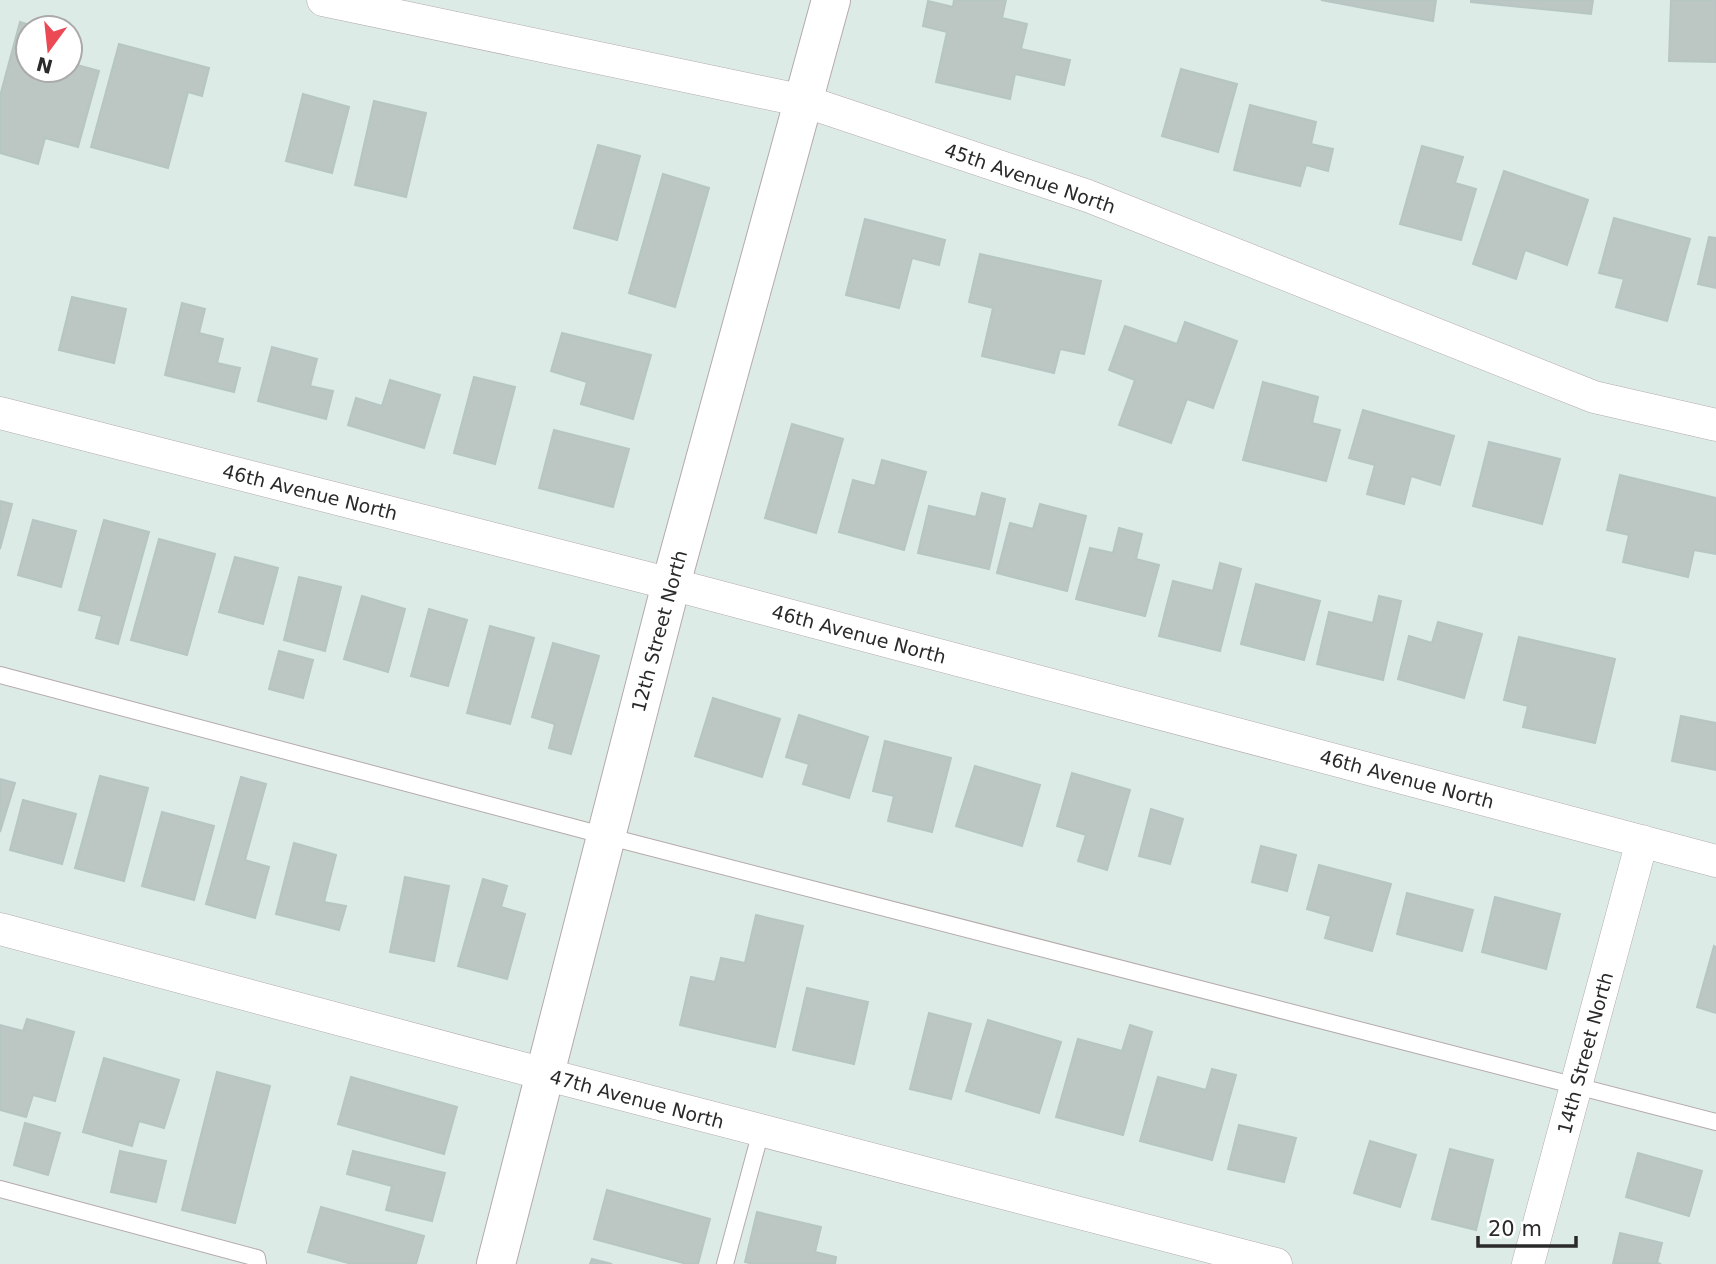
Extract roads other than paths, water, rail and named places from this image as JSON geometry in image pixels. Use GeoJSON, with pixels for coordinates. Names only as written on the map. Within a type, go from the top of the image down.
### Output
{"type":"FeatureCollection","features":[{"type":"Feature","properties":{"kind":"street","name":"45th Avenue North"},"geometry":{"type":"LineString","coordinates":[[323,0],[804,101],[1088,196],[1594,397],[1716,425]]}},
{"type":"Feature","properties":{"kind":"street","name":"12th Street North"},"geometry":{"type":"LineString","coordinates":[[496,1264],[671,584],[831,0]]}},
{"type":"Feature","properties":{"kind":"street","name":"46th Avenue North"},"geometry":{"type":"LineString","coordinates":[[0,413],[671,584],[1716,861]]}},
{"type":"Feature","properties":{"kind":"street","name":"14th Street North"},"geometry":{"type":"LineString","coordinates":[[1528,1264],[1642,841]]}},
{"type":"Feature","properties":{"kind":"street","name":"47th Avenue North"},"geometry":{"type":"LineString","coordinates":[[0,929],[761,1131],[1276,1264]]}},
{"type":"Feature","properties":{"kind":"lane"},"geometry":{"type":"LineString","coordinates":[[0,676],[606,836],[1716,1122]]}},
{"type":"Feature","properties":{"kind":"lane"},"geometry":{"type":"LineString","coordinates":[[724,1264],[761,1131]]}},
{"type":"Feature","properties":{"kind":"lane"},"geometry":{"type":"LineString","coordinates":[[0,1189],[257,1258],[258,1264]]}}]}
